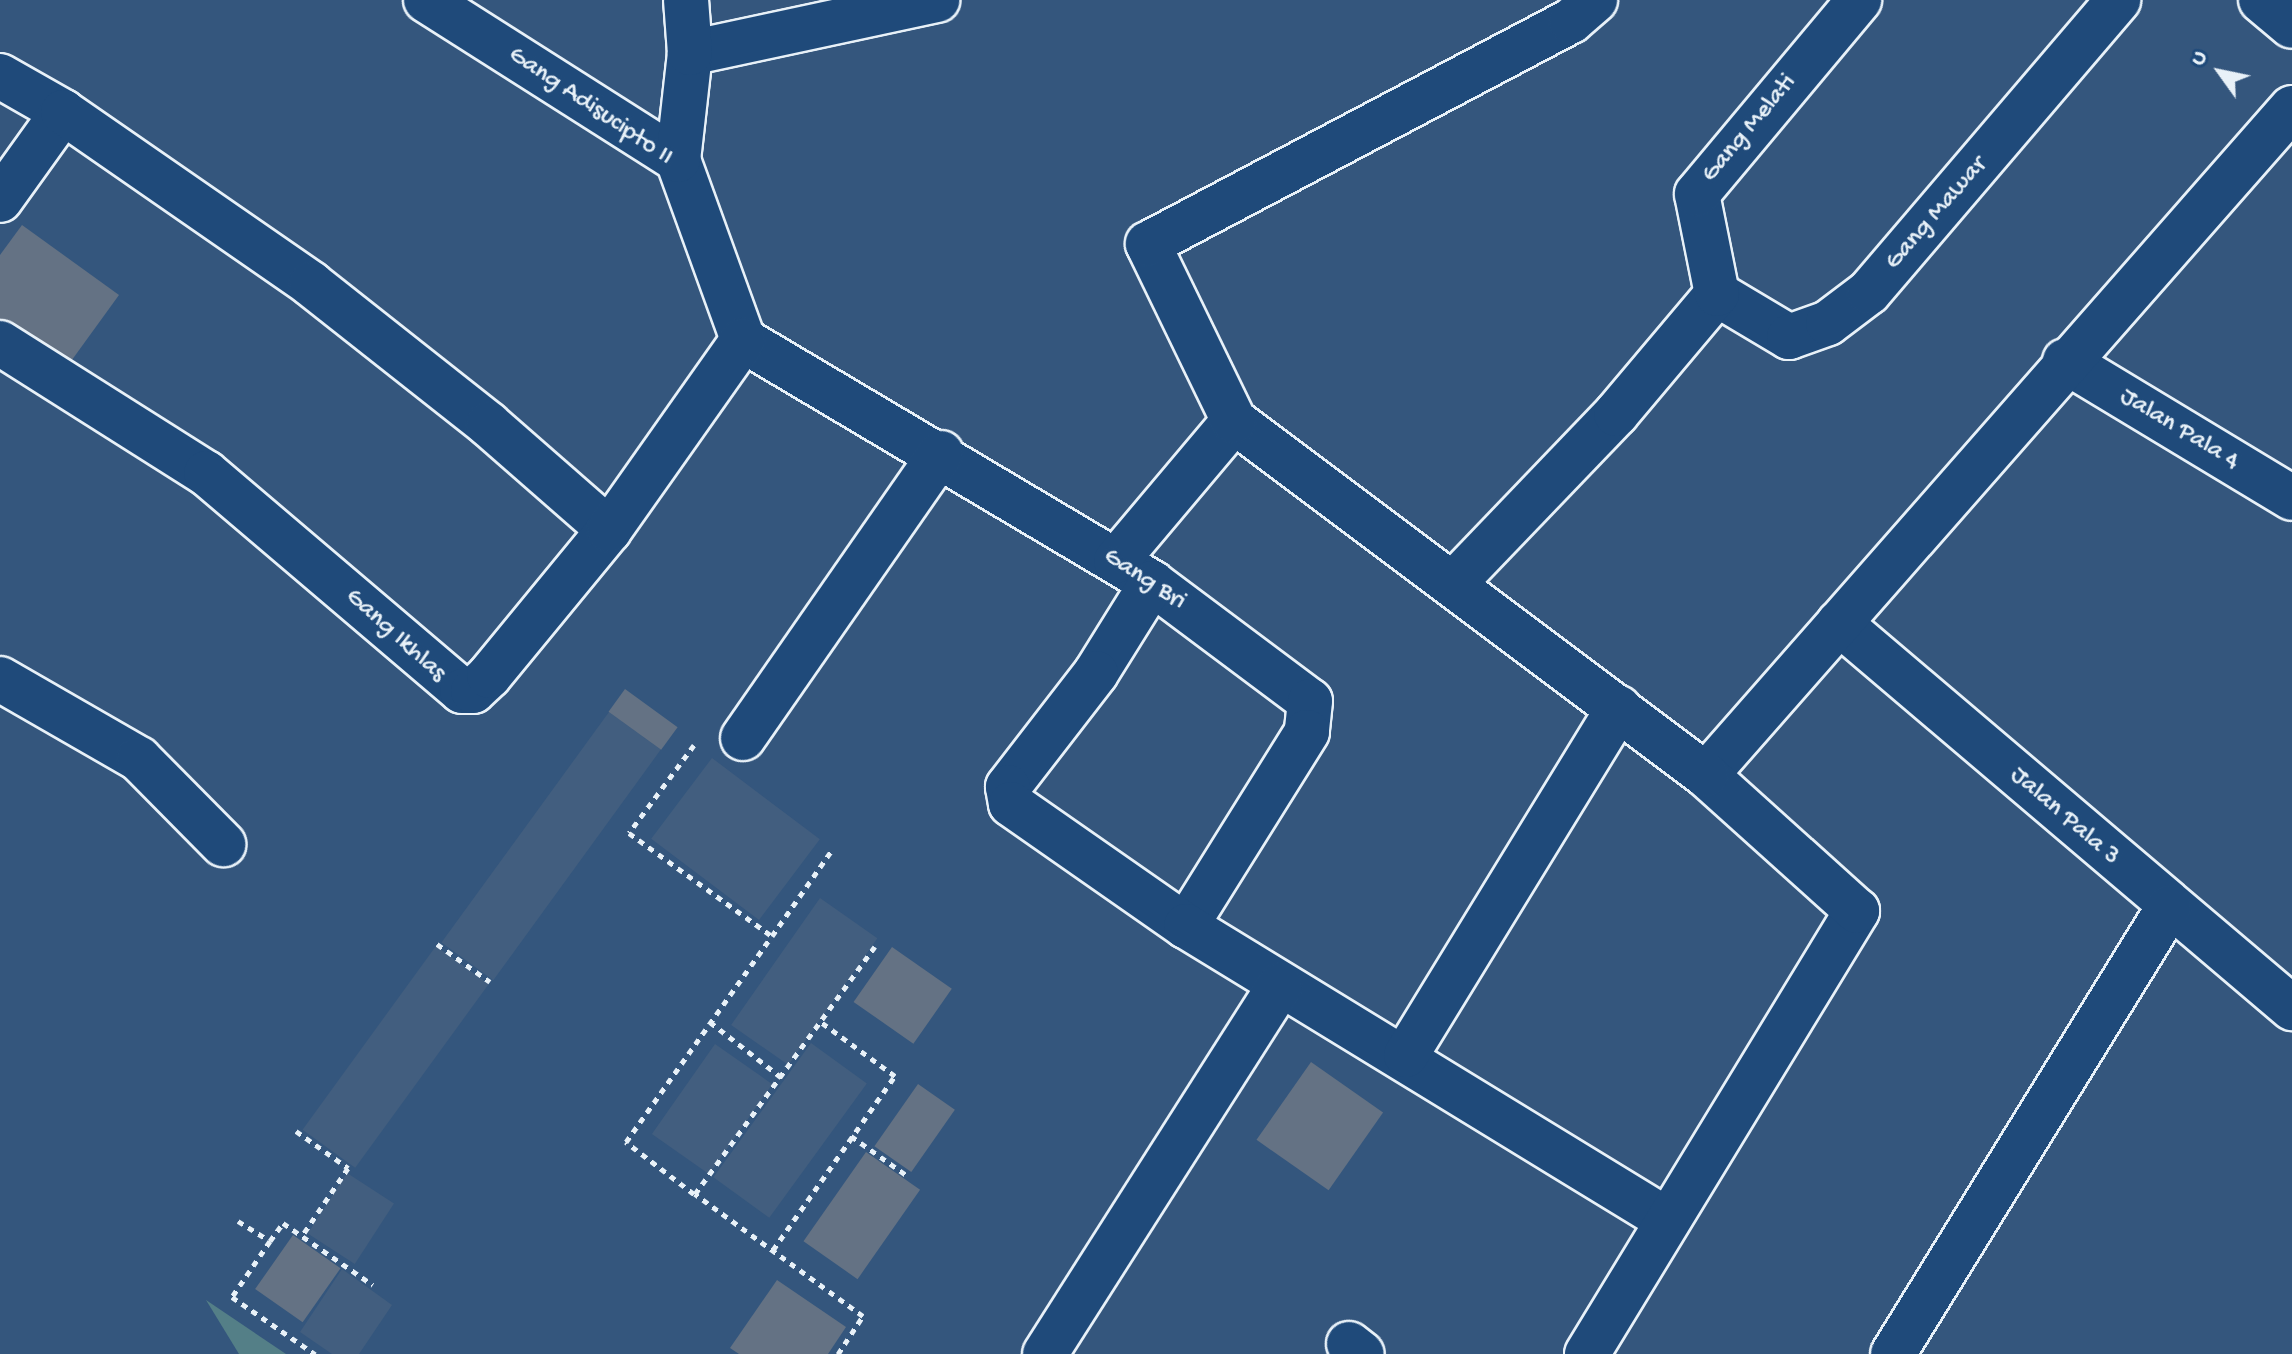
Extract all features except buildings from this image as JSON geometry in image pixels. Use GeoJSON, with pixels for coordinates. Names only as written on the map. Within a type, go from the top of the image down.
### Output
{"type":"FeatureCollection","features":[{"type":"Feature","properties":{"kind":"street","name":"Gang Adisucipto II"},"geometry":{"type":"LineString","coordinates":[[426,0],[678,160],[743,340]]}},
{"type":"Feature","properties":{"kind":"street"},"geometry":{"type":"LineString","coordinates":[[678,160],[690,53],[686,0]]}},
{"type":"Feature","properties":{"kind":"street"},"geometry":{"type":"LineString","coordinates":[[690,53],[937,0]]}},
{"type":"Feature","properties":{"kind":"street"},"geometry":{"type":"LineString","coordinates":[[1587,1354],[1857,911],[1706,775],[1234,421],[1148,244],[1571,21],[1595,0]]}},
{"type":"Feature","properties":{"kind":"street","name":"Gang Melati"},"geometry":{"type":"LineString","coordinates":[[1707,305],[1697,194],[1859,0]]}},
{"type":"Feature","properties":{"kind":"street","name":"Gang Mawar"},"geometry":{"type":"LineString","coordinates":[[1707,305],[1789,337],[1828,323],[1869,292],[2118,0]]}},
{"type":"Feature","properties":{"kind":"street"},"geometry":{"type":"LineString","coordinates":[[2261,0],[2292,26]]}},
{"type":"Feature","properties":{"kind":"street"},"geometry":{"type":"LineString","coordinates":[[0,76],[63,112],[311,284],[488,424],[609,530]]}},
{"type":"Feature","properties":{"kind":"street"},"geometry":{"type":"LineString","coordinates":[[1706,775],[2065,361],[2292,108]]}},
{"type":"Feature","properties":{"kind":"street"},"geometry":{"type":"LineString","coordinates":[[0,200],[63,112]]}},
{"type":"Feature","properties":{"kind":"street"},"geometry":{"type":"LineString","coordinates":[[1453,584],[1616,414],[1707,305]]}},
{"type":"Feature","properties":{"kind":"street","name":"Gang Ikhlas"},"geometry":{"type":"LineString","coordinates":[[0,343],[206,473],[462,691],[489,676],[609,530],[743,340]]}},
{"type":"Feature","properties":{"kind":"street","name":"Gang Bri"},"geometry":{"type":"LineString","coordinates":[[743,340],[941,453],[1134,572],[1299,688],[1312,714],[1307,732],[1186,926]]}},
{"type":"Feature","properties":{"kind":"street","name":"Jalan Pala 4"},"geometry":{"type":"LineString","coordinates":[[2065,361],[2292,498]]}},
{"type":"Feature","properties":{"kind":"street"},"geometry":{"type":"LineString","coordinates":[[1234,421],[1134,572],[1096,673],[1007,796],[1186,926],[1280,985],[1406,1055],[1667,1220]]}},
{"type":"Feature","properties":{"kind":"street"},"geometry":{"type":"LineString","coordinates":[[743,738],[941,453]]}},
{"type":"Feature","properties":{"kind":"street","name":"Jalan Pala 3"},"geometry":{"type":"LineString","coordinates":[[1839,623],[2169,907],[2289,998]]}},
{"type":"Feature","properties":{"kind":"street"},"geometry":{"type":"LineString","coordinates":[[0,679],[139,759],[223,844]]}},
{"type":"Feature","properties":{"kind":"street"},"geometry":{"type":"LineString","coordinates":[[1406,1055],[1619,708]]}},
{"type":"Feature","properties":{"kind":"street"},"geometry":{"type":"LineString","coordinates":[[1893,1354],[2169,907]]}},
{"type":"Feature","properties":{"kind":"street"},"geometry":{"type":"LineString","coordinates":[[1045,1354],[1280,985]]}},
{"type":"Feature","properties":{"kind":"path"},"geometry":{"type":"LineString","coordinates":[[694,745],[629,833],[772,936]]}},
{"type":"Feature","properties":{"kind":"path"},"geometry":{"type":"LineString","coordinates":[[832,850],[626,1142],[863,1316],[838,1354]]}},
{"type":"Feature","properties":{"kind":"path"},"geometry":{"type":"LineString","coordinates":[[437,944],[490,982]]}},
{"type":"Feature","properties":{"kind":"path"},"geometry":{"type":"LineString","coordinates":[[695,1194],[875,946]]}},
{"type":"Feature","properties":{"kind":"path"},"geometry":{"type":"LineString","coordinates":[[710,1022],[781,1077]]}},
{"type":"Feature","properties":{"kind":"path"},"geometry":{"type":"LineString","coordinates":[[773,1250],[895,1076],[821,1022]]}},
{"type":"Feature","properties":{"kind":"path"},"geometry":{"type":"LineString","coordinates":[[296,1131],[348,1168],[302,1236]]}},
{"type":"Feature","properties":{"kind":"path"},"geometry":{"type":"LineString","coordinates":[[851,1136],[909,1177]]}},
{"type":"Feature","properties":{"kind":"path"},"geometry":{"type":"LineString","coordinates":[[238,1221],[270,1241]]}},
{"type":"Feature","properties":{"kind":"path"},"geometry":{"type":"LineString","coordinates":[[315,1354],[232,1297],[283,1223],[373,1285]]}},
{"type":"Feature","properties":{"kind":"shaded area"},"geometry":{"type":"Polygon","coordinates":[[[609,712],[661,750],[493,980],[441,943],[609,712]]]}},
{"type":"Feature","properties":{"kind":"shaded area"},"geometry":{"type":"Polygon","coordinates":[[[712,758],[820,839],[759,920],[651,839],[712,758]]]}},
{"type":"Feature","properties":{"kind":"shaded area"},"geometry":{"type":"Polygon","coordinates":[[[820,898],[877,938],[788,1065],[731,1025],[820,898]]]}},
{"type":"Feature","properties":{"kind":"shaded area"},"geometry":{"type":"Polygon","coordinates":[[[436,946],[489,984],[355,1168],[303,1130],[436,946]]]}},
{"type":"Feature","properties":{"kind":"shaded area"},"geometry":{"type":"Polygon","coordinates":[[[811,1043],[867,1084],[769,1218],[713,1177],[811,1043]]]}},
{"type":"Feature","properties":{"kind":"shaded area"},"geometry":{"type":"Polygon","coordinates":[[[715,1044],[772,1084],[709,1174],[652,1134],[715,1044]]]}},
{"type":"Feature","properties":{"kind":"shaded area"},"geometry":{"type":"Polygon","coordinates":[[[347,1173],[394,1203],[355,1264],[308,1233],[347,1173]]]}},
{"type":"Feature","properties":{"kind":"shaded area"},"geometry":{"type":"Polygon","coordinates":[[[342,1269],[392,1305],[359,1354],[332,1354],[300,1332],[342,1269]]]}},
{"type":"Feature","properties":{"kind":"green space"},"geometry":{"type":"Polygon","coordinates":[[[206,1300],[286,1354],[239,1354],[206,1300]]]}}]}
